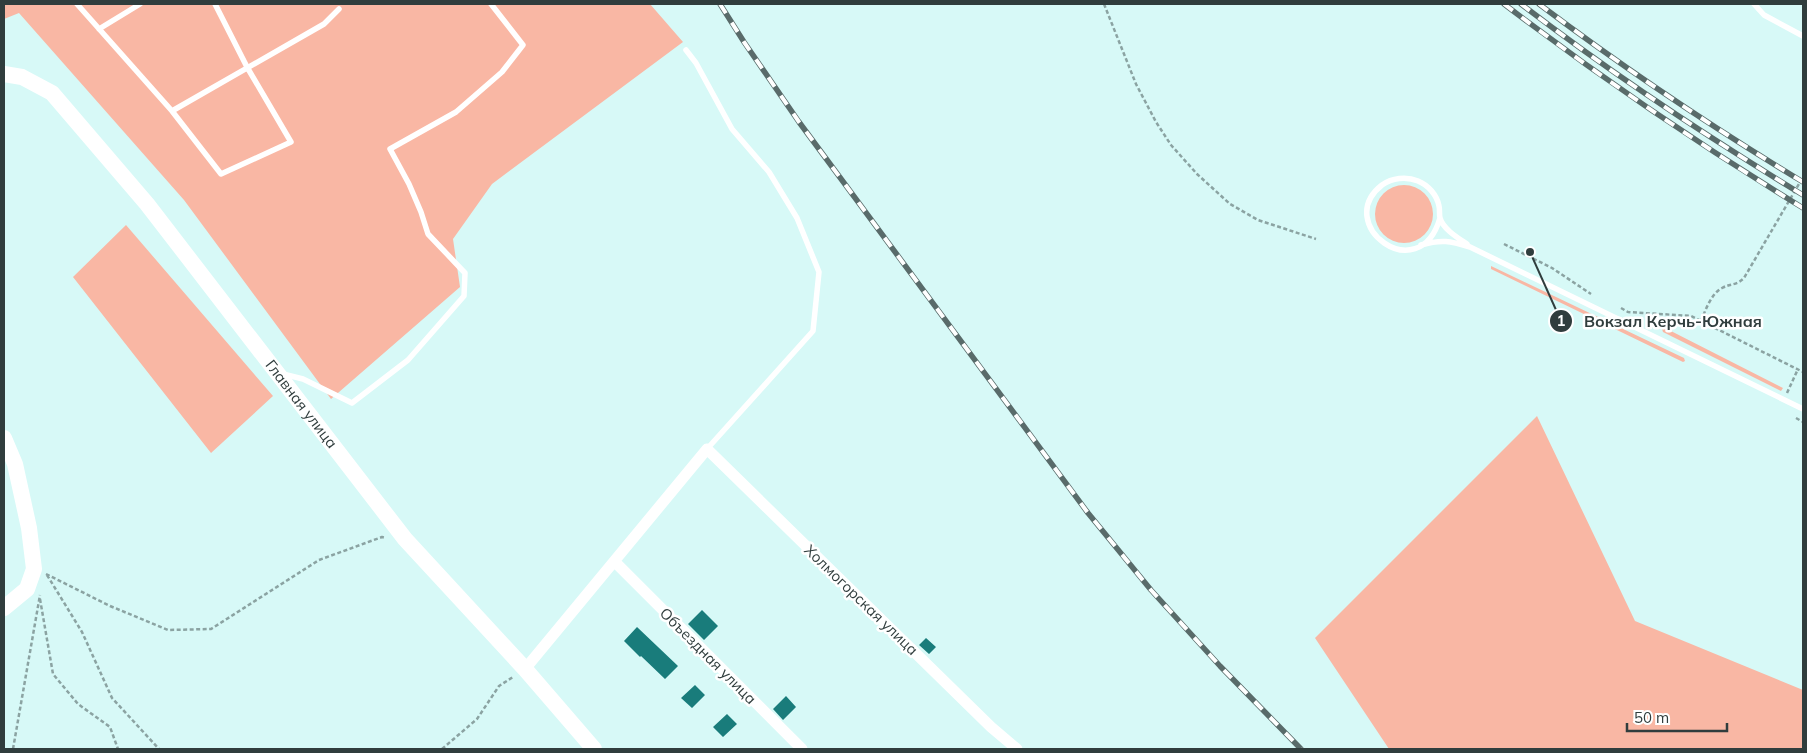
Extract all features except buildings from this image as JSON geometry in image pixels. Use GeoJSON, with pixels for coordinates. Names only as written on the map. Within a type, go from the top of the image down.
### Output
{"type":"FeatureCollection","features":[{"type":"Feature","properties":{"kind":"street","name":"Главная улица"},"geometry":{"type":"LineString","coordinates":[[4,74],[22,77],[52,93],[147,204],[405,539],[594,749]]}},
{"type":"Feature","properties":{"kind":"street"},"geometry":{"type":"LineString","coordinates":[[4,438],[15,464],[40,572],[27,588],[4,608]]}},
{"type":"Feature","properties":{"kind":"street"},"geometry":{"type":"LineString","coordinates":[[524,669],[615,562],[707,449]]}},
{"type":"Feature","properties":{"kind":"street","name":"Холмогорская улица"},"geometry":{"type":"LineString","coordinates":[[707,449],[984,720],[1017,749]]}},
{"type":"Feature","properties":{"kind":"street","name":"Объездная улица"},"geometry":{"type":"LineString","coordinates":[[615,562],[802,749]]}},
{"type":"Feature","properties":{"kind":"lane"},"geometry":{"type":"LineString","coordinates":[[77,4],[172,110],[221,174],[291,142],[247,67],[215,4]]}},
{"type":"Feature","properties":{"kind":"lane"},"geometry":{"type":"LineString","coordinates":[[99,29],[140,4]]}},
{"type":"Feature","properties":{"kind":"lane"},"geometry":{"type":"LineString","coordinates":[[276,372],[302,379],[352,403],[408,360],[464,296],[466,273],[428,234],[409,184],[390,149],[456,112],[502,72],[523,46],[491,4]]}},
{"type":"Feature","properties":{"kind":"lane"},"geometry":{"type":"LineString","coordinates":[[1754,4],[1764,15],[1803,36]]}},
{"type":"Feature","properties":{"kind":"lane"},"geometry":{"type":"LineString","coordinates":[[172,110],[324,24],[339,9]]}},
{"type":"Feature","properties":{"kind":"lane"},"geometry":{"type":"LineString","coordinates":[[686,50],[696,63],[732,128],[769,172],[797,218],[819,272],[813,331],[707,449]]}},
{"type":"Feature","properties":{"kind":"lane"},"geometry":{"type":"LineString","coordinates":[[1421,246],[1430,239],[1440,218],[1435,196],[1428,187],[1408,178],[1396,178],[1386,182],[1374,194],[1368,209],[1368,220],[1372,232],[1389,247],[1400,250],[1411,249],[1421,246],[1435,241],[1448,240],[1470,247],[1803,409]]}},
{"type":"Feature","properties":{"kind":"lane"},"geometry":{"type":"LineString","coordinates":[[1440,218],[1447,228],[1470,247]]}},
{"type":"Feature","properties":{"kind":"path"},"geometry":{"type":"LineString","coordinates":[[1104,4],[1136,84],[1156,122],[1197,174],[1230,204],[1258,220],[1316,239]]}},
{"type":"Feature","properties":{"kind":"path"},"geometry":{"type":"LineString","coordinates":[[1701,321],[1712,298],[1722,288],[1738,284],[1744,278],[1803,177]]}},
{"type":"Feature","properties":{"kind":"path"},"geometry":{"type":"LineString","coordinates":[[1504,244],[1552,268],[1593,296]]}},
{"type":"Feature","properties":{"kind":"path"},"geometry":{"type":"LineString","coordinates":[[1619,308],[1628,312],[1691,316],[1803,372]]}},
{"type":"Feature","properties":{"kind":"path"},"geometry":{"type":"LineString","coordinates":[[40,572],[110,606],[168,630],[211,629],[319,560],[382,537],[405,539]]}},
{"type":"Feature","properties":{"kind":"path"},"geometry":{"type":"LineString","coordinates":[[40,572],[40,597],[53,674],[78,704],[110,727],[118,749]]}},
{"type":"Feature","properties":{"kind":"path"},"geometry":{"type":"LineString","coordinates":[[40,572],[82,632],[112,698],[159,749]]}},
{"type":"Feature","properties":{"kind":"path"},"geometry":{"type":"LineString","coordinates":[[13,749],[40,597]]}},
{"type":"Feature","properties":{"kind":"path"},"geometry":{"type":"LineString","coordinates":[[442,749],[477,718],[499,686],[524,669]]}},
{"type":"Feature","properties":{"kind":"shaded area"},"geometry":{"type":"Polygon","coordinates":[[[4,4],[650,4],[683,42],[492,184],[453,239],[460,287],[331,399],[184,200],[19,13],[4,19],[4,4]]]}},
{"type":"Feature","properties":{"kind":"shaded area"},"geometry":{"type":"Polygon","coordinates":[[[1398,185],[1410,185],[1420,189],[1429,198],[1433,220],[1425,235],[1410,243],[1398,243],[1388,239],[1379,230],[1375,220],[1375,208],[1379,198],[1388,189],[1398,185]]]}},
{"type":"Feature","properties":{"kind":"shaded area"},"geometry":{"type":"Polygon","coordinates":[[[126,225],[273,396],[211,453],[73,277],[126,225]]]}},
{"type":"Feature","properties":{"kind":"shaded area"},"geometry":{"type":"Polygon","coordinates":[[[1491,266],[1684,358],[1685,361],[1683,362],[1491,269],[1491,266]]]}},
{"type":"Feature","properties":{"kind":"shaded area"},"geometry":{"type":"Polygon","coordinates":[[[1665,328],[1783,388],[1781,391],[1663,332],[1662,329],[1665,328]]]}},
{"type":"Feature","properties":{"kind":"shaded area"},"geometry":{"type":"Polygon","coordinates":[[[1537,416],[1635,621],[1803,690],[1803,749],[1389,749],[1315,638],[1537,416]]]}},
{"type":"Feature","properties":{"kind":"railway"},"geometry":{"type":"LineString","coordinates":[[720,4],[799,122],[1088,513],[1151,590],[1220,666],[1301,749]]}},
{"type":"Feature","properties":{"kind":"railway"},"geometry":{"type":"LineString","coordinates":[[1504,4],[1651,110],[1803,208]]}},
{"type":"Feature","properties":{"kind":"railway"},"geometry":{"type":"LineString","coordinates":[[1521,4],[1589,55],[1659,103],[1803,195]]}},
{"type":"Feature","properties":{"kind":"railway"},"geometry":{"type":"LineString","coordinates":[[1539,4],[1669,96],[1803,182]]}},
{"type":"Feature","properties":{"kind":"place","name":"Вокзал Керчь-Южная"},"geometry":{"type":"Point","coordinates":[1530,252]}}]}
